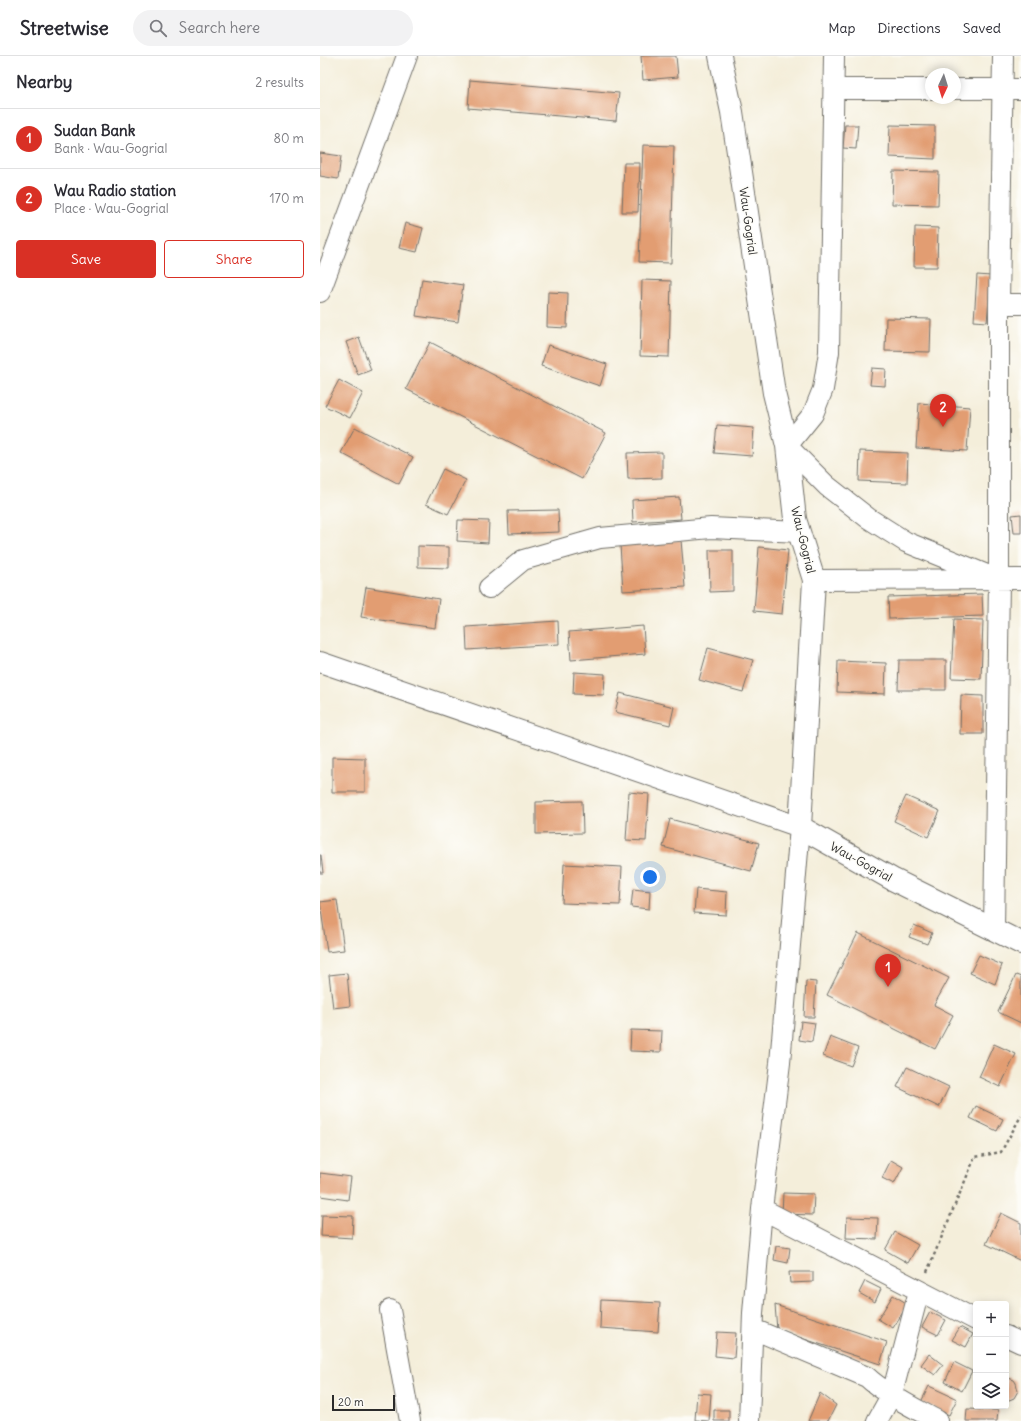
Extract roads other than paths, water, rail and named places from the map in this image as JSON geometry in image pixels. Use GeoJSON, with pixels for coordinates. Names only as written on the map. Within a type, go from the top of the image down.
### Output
{"type":"FeatureCollection","features":[{"type":"Feature","properties":{"kind":"main road","name":"Wau-Gogrial"},"geometry":{"type":"LineString","coordinates":[[720,56],[732,112],[774,393],[787,446],[795,519],[814,580],[800,827],[892,880],[1021,944]]}},
{"type":"Feature","properties":{"kind":"street"},"geometry":{"type":"LineString","coordinates":[[320,292],[407,56]]}},
{"type":"Feature","properties":{"kind":"street"},"geometry":{"type":"LineString","coordinates":[[834,56],[829,352],[823,389],[813,414],[787,446],[827,486],[868,518],[906,542],[999,580]]}},
{"type":"Feature","properties":{"kind":"street"},"geometry":{"type":"LineString","coordinates":[[994,930],[999,580],[999,304],[1012,89],[1003,56]]}},
{"type":"Feature","properties":{"kind":"street"},"geometry":{"type":"LineString","coordinates":[[834,89],[925,89]]}},
{"type":"Feature","properties":{"kind":"street"},"geometry":{"type":"LineString","coordinates":[[961,89],[1012,89]]}},
{"type":"Feature","properties":{"kind":"street"},"geometry":{"type":"LineString","coordinates":[[999,304],[1021,304]]}},
{"type":"Feature","properties":{"kind":"street"},"geometry":{"type":"LineString","coordinates":[[489,588],[523,560],[600,538],[711,528],[799,532]]}},
{"type":"Feature","properties":{"kind":"street"},"geometry":{"type":"LineString","coordinates":[[814,580],[1021,579]]}},
{"type":"Feature","properties":{"kind":"street"},"geometry":{"type":"LineString","coordinates":[[320,662],[800,827],[780,1063],[762,1209],[752,1329],[749,1421]]}},
{"type":"Feature","properties":{"kind":"street"},"geometry":{"type":"LineString","coordinates":[[762,1209],[973,1318]]}},
{"type":"Feature","properties":{"kind":"street"},"geometry":{"type":"LineString","coordinates":[[877,1421],[892,1394],[919,1291]]}},
{"type":"Feature","properties":{"kind":"street"},"geometry":{"type":"LineString","coordinates":[[390,1310],[410,1421]]}},
{"type":"Feature","properties":{"kind":"street"},"geometry":{"type":"LineString","coordinates":[[752,1329],[867,1377],[871,1381],[938,1421]]}},
{"type":"Feature","properties":{"kind":"street"},"geometry":{"type":"LineString","coordinates":[[1008,1337],[1021,1344]]}},
{"type":"Feature","properties":{"kind":"place","name":"Wau Radio station"},"geometry":{"type":"Point","coordinates":[943,427]}},
{"type":"Feature","properties":{"kind":"place","name":"Sudan Bank"},"geometry":{"type":"Point","coordinates":[888,987]}}]}
